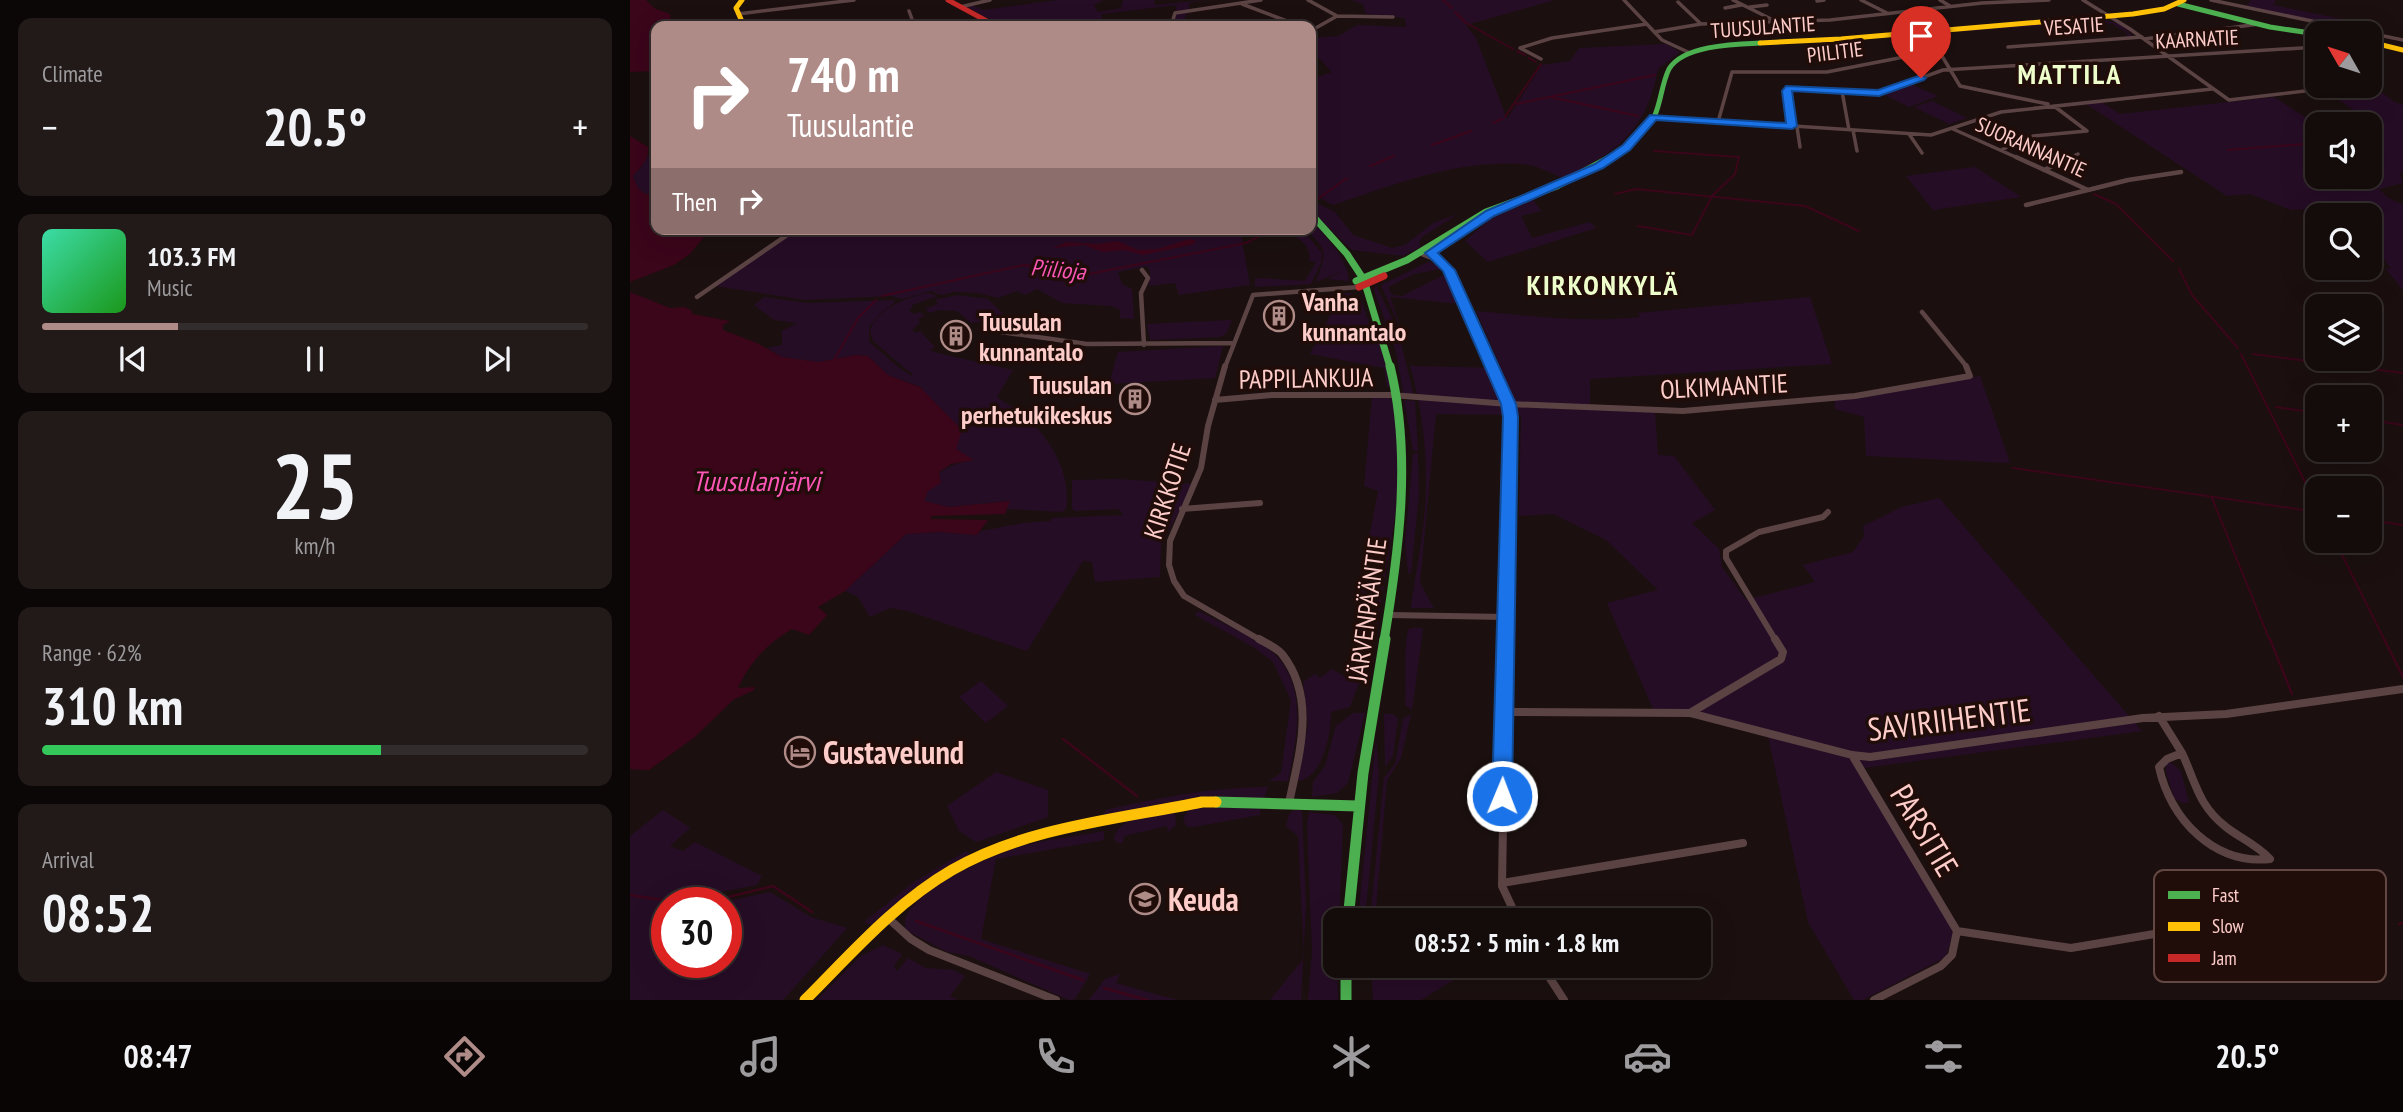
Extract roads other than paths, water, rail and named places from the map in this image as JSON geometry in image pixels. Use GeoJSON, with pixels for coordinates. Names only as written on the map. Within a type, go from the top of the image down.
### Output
{"type":"FeatureCollection","features":[{"type":"Feature","properties":{"kind":"main road"},"geometry":{"type":"LineString","coordinates":[[741,0],[736,8],[742,21]]}},
{"type":"Feature","properties":{"kind":"main road"},"geometry":{"type":"LineString","coordinates":[[948,0],[965,3],[988,21]]}},
{"type":"Feature","properties":{"kind":"main road"},"geometry":{"type":"LineString","coordinates":[[2183,2],[2259,24],[2305,32]]}},
{"type":"Feature","properties":{"kind":"main road","name":"TUUSULANTIE"},"geometry":{"type":"LineString","coordinates":[[1361,283],[1425,253],[1474,218],[1583,174],[1615,156],[1638,137],[1654,117],[1668,69],[1690,54],[1732,45],[2109,17],[2151,12],[2183,2]]}},
{"type":"Feature","properties":{"kind":"main road"},"geometry":{"type":"LineString","coordinates":[[2382,45],[2403,50]]}},
{"type":"Feature","properties":{"kind":"main road","name":"JÄRVENPÄÄNTIE"},"geometry":{"type":"LineString","coordinates":[[1316,220],[1348,261],[1384,334],[1399,396],[1405,452],[1404,502],[1390,615],[1358,806],[1349,908]]}},
{"type":"Feature","properties":{"kind":"main road"},"geometry":{"type":"LineString","coordinates":[[805,1000],[888,918],[926,888],[976,858],[1026,839],[1202,802],[1358,806]]}},
{"type":"Feature","properties":{"kind":"main road"},"geometry":{"type":"LineString","coordinates":[[1346,978],[1346,1000]]}},
{"type":"Feature","properties":{"kind":"street"},"geometry":{"type":"LineString","coordinates":[[738,14],[853,0]]}},
{"type":"Feature","properties":{"kind":"street"},"geometry":{"type":"LineString","coordinates":[[965,3],[990,0]]}},
{"type":"Feature","properties":{"kind":"street"},"geometry":{"type":"LineString","coordinates":[[1173,21],[1175,13],[1261,0]]}},
{"type":"Feature","properties":{"kind":"street"},"geometry":{"type":"LineString","coordinates":[[1308,0],[1324,6],[1336,16]]}},
{"type":"Feature","properties":{"kind":"street"},"geometry":{"type":"LineString","coordinates":[[1624,0],[1666,44],[1690,54]]}},
{"type":"Feature","properties":{"kind":"street"},"geometry":{"type":"LineString","coordinates":[[1733,0],[1777,22]]}},
{"type":"Feature","properties":{"kind":"street"},"geometry":{"type":"LineString","coordinates":[[1817,1],[1825,0]]}},
{"type":"Feature","properties":{"kind":"street"},"geometry":{"type":"LineString","coordinates":[[1861,0],[1888,14]]}},
{"type":"Feature","properties":{"kind":"street"},"geometry":{"type":"LineString","coordinates":[[1940,0],[1952,6]]}},
{"type":"Feature","properties":{"kind":"street"},"geometry":{"type":"LineString","coordinates":[[1654,32],[1701,24],[1777,22],[2049,0]]}},
{"type":"Feature","properties":{"kind":"street"},"geometry":{"type":"LineString","coordinates":[[2083,0],[2143,38],[2229,100],[2305,91]]}},
{"type":"Feature","properties":{"kind":"street"},"geometry":{"type":"LineString","coordinates":[[2211,0],[2403,40]]}},
{"type":"Feature","properties":{"kind":"street"},"geometry":{"type":"LineString","coordinates":[[2244,7],[2248,0]]}},
{"type":"Feature","properties":{"kind":"street"},"geometry":{"type":"LineString","coordinates":[[1678,2],[1701,24]]}},
{"type":"Feature","properties":{"kind":"street"},"geometry":{"type":"LineString","coordinates":[[1242,4],[1287,21]]}},
{"type":"Feature","properties":{"kind":"street"},"geometry":{"type":"LineString","coordinates":[[1724,8],[1743,5]]}},
{"type":"Feature","properties":{"kind":"street"},"geometry":{"type":"LineString","coordinates":[[1748,8],[1767,5]]}},
{"type":"Feature","properties":{"kind":"street"},"geometry":{"type":"LineString","coordinates":[[909,11],[912,19],[910,21]]}},
{"type":"Feature","properties":{"kind":"street"},"geometry":{"type":"LineString","coordinates":[[1316,26],[1336,16],[1393,18]]}},
{"type":"Feature","properties":{"kind":"street"},"geometry":{"type":"LineString","coordinates":[[1541,59],[1520,48],[1552,38],[1647,24]]}},
{"type":"Feature","properties":{"kind":"street","name":"VESATIE"},"geometry":{"type":"LineString","coordinates":[[2008,47],[2143,38],[2259,24]]}},
{"type":"Feature","properties":{"kind":"street"},"geometry":{"type":"LineString","coordinates":[[1927,32],[1965,89],[2055,106],[2087,131],[2033,136],[2000,150]]}},
{"type":"Feature","properties":{"kind":"street","name":"KAARNATIE"},"geometry":{"type":"LineString","coordinates":[[1794,126],[1787,91],[1790,88],[1885,92],[1935,72],[1951,70],[2305,48]]}},
{"type":"Feature","properties":{"kind":"street","name":"PIILITIE"},"geometry":{"type":"LineString","coordinates":[[1718,121],[1732,72],[1827,72],[1914,55],[1941,53]]}},
{"type":"Feature","properties":{"kind":"street"},"geometry":{"type":"LineString","coordinates":[[1654,117],[1931,135],[2001,112],[2212,89]]}},
{"type":"Feature","properties":{"kind":"street"},"geometry":{"type":"LineString","coordinates":[[1842,91],[1857,151]]}},
{"type":"Feature","properties":{"kind":"street"},"geometry":{"type":"LineString","coordinates":[[1794,126],[1800,147]]}},
{"type":"Feature","properties":{"kind":"street","name":"SUORANNANTIE"},"geometry":{"type":"LineString","coordinates":[[1952,128],[2088,190],[2128,180],[2181,173]]}},
{"type":"Feature","properties":{"kind":"street"},"geometry":{"type":"LineString","coordinates":[[1909,134],[1922,153]]}},
{"type":"Feature","properties":{"kind":"street"},"geometry":{"type":"LineString","coordinates":[[2045,170],[2078,154]]}},
{"type":"Feature","properties":{"kind":"street"},"geometry":{"type":"LineString","coordinates":[[2025,205],[2088,190]]}},
{"type":"Feature","properties":{"kind":"street"},"geometry":{"type":"LineString","coordinates":[[697,297],[787,235]]}},
{"type":"Feature","properties":{"kind":"street"},"geometry":{"type":"LineString","coordinates":[[1425,253],[1444,263],[1509,404],[1511,438],[1503,712],[1502,883],[1513,908]]}},
{"type":"Feature","properties":{"kind":"street"},"geometry":{"type":"LineString","coordinates":[[1142,270],[1148,278],[1141,293],[1144,345]]}},
{"type":"Feature","properties":{"kind":"street","name":"KIRKKOTIE"},"geometry":{"type":"LineString","coordinates":[[1289,803],[1302,736],[1304,710],[1297,680],[1281,652],[1244,628],[1184,596],[1174,583],[1169,570],[1168,551],[1182,509],[1203,465],[1215,400],[1233,343],[1253,295],[1331,291],[1361,283]]}},
{"type":"Feature","properties":{"kind":"street","name":"OLKIMAANTIE"},"geometry":{"type":"LineString","coordinates":[[1399,396],[1509,404],[1683,411],[1855,396],[1970,376],[1966,366],[1922,312]]}},
{"type":"Feature","properties":{"kind":"street"},"geometry":{"type":"LineString","coordinates":[[1001,332],[1071,344],[1233,343]]}},
{"type":"Feature","properties":{"kind":"street","name":"PAPPILANKUJA"},"geometry":{"type":"LineString","coordinates":[[1215,400],[1272,396],[1399,396]]}},
{"type":"Feature","properties":{"kind":"street"},"geometry":{"type":"LineString","coordinates":[[1182,509],[1260,503]]}},
{"type":"Feature","properties":{"kind":"street"},"geometry":{"type":"LineString","coordinates":[[1690,713],[1781,659],[1783,652],[1726,558],[1726,551],[1734,543],[1764,530],[1823,517],[1828,512]]}},
{"type":"Feature","properties":{"kind":"street"},"geometry":{"type":"LineString","coordinates":[[1390,615],[1505,617]]}},
{"type":"Feature","properties":{"kind":"street","name":"SAVIRIIHENTIE"},"geometry":{"type":"LineString","coordinates":[[1503,712],[1690,713],[1852,755],[1870,757],[2158,716],[2226,714],[2402,689]]}},
{"type":"Feature","properties":{"kind":"street"},"geometry":{"type":"LineString","coordinates":[[2158,716],[2182,753],[2190,767],[2195,791],[2225,826],[2263,851],[2270,859],[2257,863],[2226,854],[2208,843],[2183,820],[2170,804],[2159,777],[2159,767],[2167,759],[2182,753]]}},
{"type":"Feature","properties":{"kind":"street","name":"PARSITIE"},"geometry":{"type":"LineString","coordinates":[[1852,755],[1957,931]]}},
{"type":"Feature","properties":{"kind":"street"},"geometry":{"type":"LineString","coordinates":[[1502,883],[1743,843]]}},
{"type":"Feature","properties":{"kind":"street"},"geometry":{"type":"LineString","coordinates":[[888,918],[902,934],[942,958],[959,960],[1056,1000]]}},
{"type":"Feature","properties":{"kind":"street"},"geometry":{"type":"LineString","coordinates":[[1874,1000],[1941,966],[1952,955],[1957,931],[2071,948],[2154,934]]}},
{"type":"Feature","properties":{"kind":"street"},"geometry":{"type":"LineString","coordinates":[[1549,978],[1563,1000]]}},
{"type":"Feature","properties":{"kind":"water"},"geometry":{"type":"Polygon","coordinates":[[[630,0],[646,0],[654,8],[670,14],[671,21],[651,21],[651,71],[630,72],[630,0]]]}},
{"type":"Feature","properties":{"kind":"water"},"geometry":{"type":"Polygon","coordinates":[[[630,136],[648,147],[646,159],[633,176],[641,191],[651,194],[651,235],[704,237],[690,254],[674,265],[630,282],[630,136]]]}},
{"type":"Feature","properties":{"kind":"water"},"geometry":{"type":"Polygon","coordinates":[[[1189,239],[1195,240],[1195,244],[1143,255],[1124,250],[1102,252],[1084,245],[1053,248],[1066,242],[1097,244],[1118,241],[1138,250],[1158,249],[1189,239]]]}},
{"type":"Feature","properties":{"kind":"water","name":"Tuusulanjärvi"},"geometry":{"type":"Polygon","coordinates":[[[630,292],[670,308],[685,307],[692,311],[692,314],[730,321],[723,325],[723,330],[757,343],[782,357],[819,362],[856,355],[868,356],[888,375],[920,387],[962,430],[956,449],[974,460],[951,464],[939,472],[941,483],[928,491],[924,501],[949,507],[1010,501],[1005,514],[932,516],[930,519],[988,520],[977,535],[939,532],[906,534],[845,591],[818,607],[827,615],[809,635],[792,629],[760,654],[738,688],[755,687],[754,690],[733,700],[695,737],[649,770],[630,769],[630,292]]]}},
{"type":"Feature","properties":{"kind":"waterway"},"geometry":{"type":"LineString","coordinates":[[1443,0],[1452,8]]}},
{"type":"Feature","properties":{"kind":"waterway"},"geometry":{"type":"LineString","coordinates":[[1455,12],[1466,23]]}},
{"type":"Feature","properties":{"kind":"waterway"},"geometry":{"type":"LineString","coordinates":[[1468,24],[1513,49]]}},
{"type":"Feature","properties":{"kind":"waterway"},"geometry":{"type":"LineString","coordinates":[[1517,51],[1525,55]]}},
{"type":"Feature","properties":{"kind":"waterway"},"geometry":{"type":"LineString","coordinates":[[1529,58],[1536,62]]}},
{"type":"Feature","properties":{"kind":"waterway"},"geometry":{"type":"LineString","coordinates":[[1505,117],[1541,64]]}},
{"type":"Feature","properties":{"kind":"waterway"},"geometry":{"type":"LineString","coordinates":[[1516,104],[1655,75]]}},
{"type":"Feature","properties":{"kind":"waterway"},"geometry":{"type":"LineString","coordinates":[[1550,97],[1638,116]]}},
{"type":"Feature","properties":{"kind":"waterway"},"geometry":{"type":"LineString","coordinates":[[1493,123],[1502,119]]}},
{"type":"Feature","properties":{"kind":"waterway"},"geometry":{"type":"LineString","coordinates":[[1432,145],[1471,131]]}},
{"type":"Feature","properties":{"kind":"waterway"},"geometry":{"type":"LineString","coordinates":[[2228,150],[2305,144]]}},
{"type":"Feature","properties":{"kind":"waterway"},"geometry":{"type":"LineString","coordinates":[[1654,151],[1739,157],[1735,174],[1712,197]]}},
{"type":"Feature","properties":{"kind":"waterway"},"geometry":{"type":"LineString","coordinates":[[1370,166],[1394,156]]}},
{"type":"Feature","properties":{"kind":"waterway"},"geometry":{"type":"LineString","coordinates":[[1316,200],[1347,178]]}},
{"type":"Feature","properties":{"kind":"waterway"},"geometry":{"type":"LineString","coordinates":[[1615,194],[1636,189],[1712,197]]}},
{"type":"Feature","properties":{"kind":"waterway"},"geometry":{"type":"LineString","coordinates":[[2094,194],[2116,204],[2173,261]]}},
{"type":"Feature","properties":{"kind":"waterway"},"geometry":{"type":"LineString","coordinates":[[1638,226],[1692,235],[1712,197]]}},
{"type":"Feature","properties":{"kind":"waterway"},"geometry":{"type":"LineString","coordinates":[[1712,197],[1805,206],[1859,231]]}},
{"type":"Feature","properties":{"kind":"waterway","name":"Piilioja"},"geometry":{"type":"LineString","coordinates":[[882,296],[1024,265],[1084,275],[1246,243],[1261,235]]}},
{"type":"Feature","properties":{"kind":"waterway"},"geometry":{"type":"LineString","coordinates":[[2179,269],[2192,295],[2238,348]]}},
{"type":"Feature","properties":{"kind":"waterway","name":"Piilioja"},"geometry":{"type":"LineString","coordinates":[[834,360],[858,318],[876,300]]}},
{"type":"Feature","properties":{"kind":"waterway"},"geometry":{"type":"LineString","coordinates":[[2241,354],[2305,482]]}},
{"type":"Feature","properties":{"kind":"waterway"},"geometry":{"type":"LineString","coordinates":[[2253,354],[2403,373]]}},
{"type":"Feature","properties":{"kind":"waterway"},"geometry":{"type":"LineString","coordinates":[[2276,407],[2305,411]]}},
{"type":"Feature","properties":{"kind":"waterway"},"geometry":{"type":"LineString","coordinates":[[2382,422],[2403,425]]}},
{"type":"Feature","properties":{"kind":"waterway"},"geometry":{"type":"LineString","coordinates":[[2013,468],[2305,510]]}},
{"type":"Feature","properties":{"kind":"waterway"},"geometry":{"type":"LineString","coordinates":[[2212,498],[2270,641]]}},
{"type":"Feature","properties":{"kind":"waterway"},"geometry":{"type":"LineString","coordinates":[[2382,522],[2403,525]]}},
{"type":"Feature","properties":{"kind":"waterway"},"geometry":{"type":"LineString","coordinates":[[2341,553],[2403,677]]}},
{"type":"Feature","properties":{"kind":"waterway"},"geometry":{"type":"LineString","coordinates":[[2270,639],[2292,694]]}},
{"type":"Feature","properties":{"kind":"waterway"},"geometry":{"type":"LineString","coordinates":[[1063,739],[1137,796]]}},
{"type":"Feature","properties":{"kind":"waterway"},"geometry":{"type":"LineString","coordinates":[[742,894],[773,886],[812,912]]}},
{"type":"Feature","properties":{"kind":"waterway"},"geometry":{"type":"LineString","coordinates":[[630,895],[651,898]]}},
{"type":"Feature","properties":{"kind":"waterway"},"geometry":{"type":"LineString","coordinates":[[916,921],[1083,980]]}},
{"type":"Feature","properties":{"kind":"waterway"},"geometry":{"type":"LineString","coordinates":[[2399,924],[2403,923]]}},
{"type":"Feature","properties":{"kind":"waterway"},"geometry":{"type":"LineString","coordinates":[[1104,988],[1147,1000]]}},
{"type":"Feature","properties":{"kind":"place","name":"Vanha kunnantalo"},"geometry":{"type":"Point","coordinates":[1279,316]}},
{"type":"Feature","properties":{"kind":"place","name":"Tuusulan kunnantalo"},"geometry":{"type":"Point","coordinates":[956,336]}},
{"type":"Feature","properties":{"kind":"place","name":"Tuusulan perhetukikeskus"},"geometry":{"type":"Point","coordinates":[1135,399]}},
{"type":"Feature","properties":{"kind":"place","name":"Gustavelund"},"geometry":{"type":"Point","coordinates":[800,752]}},
{"type":"Feature","properties":{"kind":"place","name":"Keuda"},"geometry":{"type":"Point","coordinates":[1145,899]}},
{"type":"Feature","properties":{"kind":"district","name":"MATTILA"},"geometry":{"type":"Point","coordinates":[2070,73]}},
{"type":"Feature","properties":{"kind":"district","name":"KIRKONKYLÄ"},"geometry":{"type":"Point","coordinates":[1603,284]}}]}
